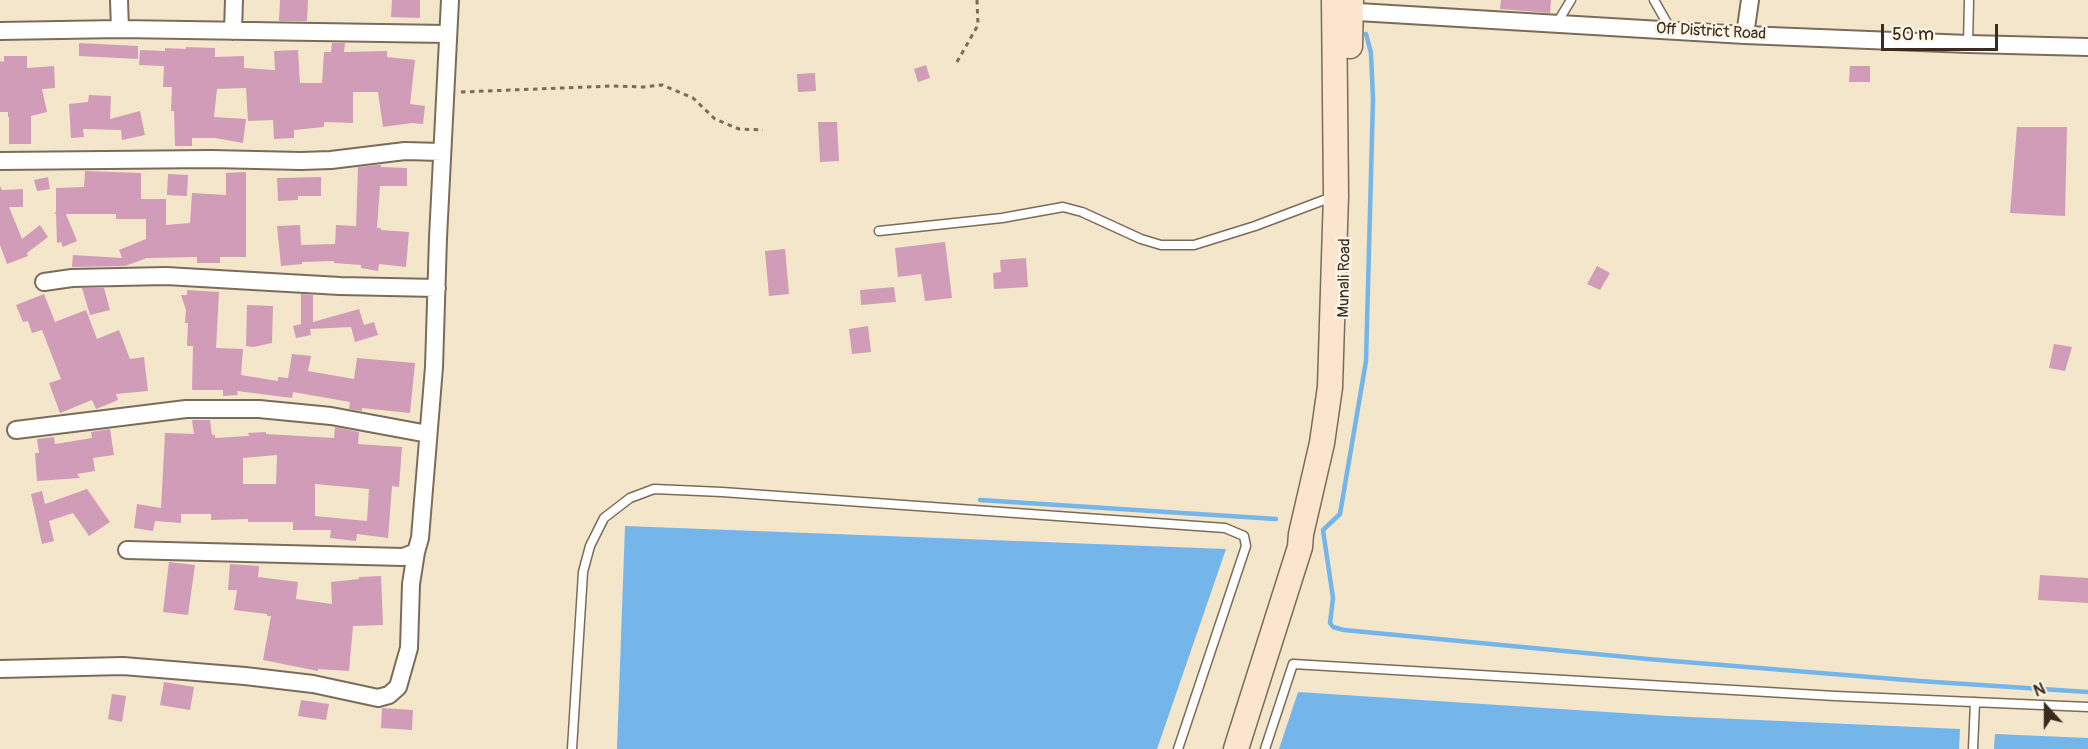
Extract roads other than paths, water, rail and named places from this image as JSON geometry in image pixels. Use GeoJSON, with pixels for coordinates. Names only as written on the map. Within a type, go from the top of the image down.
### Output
{"type":"FeatureCollection","features":[{"type":"Feature","properties":{"kind":"main road","name":"Munali Road"},"geometry":{"type":"LineString","coordinates":[[1236,749],[1300,547],[1322,443],[1330,387],[1342,6]]}},
{"type":"Feature","properties":{"kind":"main road","name":"Munali Road"},"geometry":{"type":"LineString","coordinates":[[1300,547],[1311,535],[1333,445],[1341,389],[1342,6]]}},
{"type":"Feature","properties":{"kind":"street"},"geometry":{"type":"LineString","coordinates":[[119,0],[120,29]]}},
{"type":"Feature","properties":{"kind":"street"},"geometry":{"type":"LineString","coordinates":[[233,31],[234,0]]}},
{"type":"Feature","properties":{"kind":"street"},"geometry":{"type":"LineString","coordinates":[[0,669],[123,666],[313,684],[378,698],[389,695],[398,687],[409,648],[411,584],[420,538],[434,367],[444,93],[450,0]]}},
{"type":"Feature","properties":{"kind":"street"},"geometry":{"type":"LineString","coordinates":[[1745,34],[1750,0]]}},
{"type":"Feature","properties":{"kind":"street","name":"Off District Road"},"geometry":{"type":"LineString","coordinates":[[1342,6],[1671,30],[1968,44],[2088,47]]}},
{"type":"Feature","properties":{"kind":"street"},"geometry":{"type":"LineString","coordinates":[[0,31],[120,29],[447,34]]}},
{"type":"Feature","properties":{"kind":"street"},"geometry":{"type":"LineString","coordinates":[[0,161],[211,159],[311,161],[405,152],[442,152]]}},
{"type":"Feature","properties":{"kind":"street"},"geometry":{"type":"LineString","coordinates":[[44,282],[72,278],[166,276],[340,286],[437,288]]}},
{"type":"Feature","properties":{"kind":"street"},"geometry":{"type":"LineString","coordinates":[[16,430],[186,409],[259,409],[331,416],[428,434]]}},
{"type":"Feature","properties":{"kind":"street"},"geometry":{"type":"LineString","coordinates":[[127,550],[403,557],[416,552]]}},
{"type":"Feature","properties":{"kind":"lane"},"geometry":{"type":"LineString","coordinates":[[1557,23],[1571,0]]}},
{"type":"Feature","properties":{"kind":"lane"},"geometry":{"type":"LineString","coordinates":[[1654,0],[1671,30]]}},
{"type":"Feature","properties":{"kind":"lane"},"geometry":{"type":"LineString","coordinates":[[1968,44],[1969,0]]}},
{"type":"Feature","properties":{"kind":"lane"},"geometry":{"type":"LineString","coordinates":[[879,231],[1002,218],[1063,207],[1082,212],[1161,245],[1194,245],[1255,226],[1336,195]]}},
{"type":"Feature","properties":{"kind":"lane"},"geometry":{"type":"LineString","coordinates":[[572,749],[584,572],[590,546],[604,518],[630,498],[654,489],[1225,528],[1244,536],[1246,546],[1178,749]]}},
{"type":"Feature","properties":{"kind":"lane"},"geometry":{"type":"LineString","coordinates":[[1265,749],[1293,664],[1835,696],[2088,707]]}},
{"type":"Feature","properties":{"kind":"lane"},"geometry":{"type":"LineString","coordinates":[[1973,749],[1975,702]]}},
{"type":"Feature","properties":{"kind":"water"},"geometry":{"type":"Polygon","coordinates":[[[625,526],[1226,549],[1157,749],[617,749],[625,526]]]}},
{"type":"Feature","properties":{"kind":"water"},"geometry":{"type":"Polygon","coordinates":[[[1298,692],[1668,716],[1960,729],[1959,749],[1279,749],[1298,692]]]}},
{"type":"Feature","properties":{"kind":"water"},"geometry":{"type":"Polygon","coordinates":[[[1995,734],[2088,738],[2088,749],[1994,749],[1995,734]]]}},
{"type":"Feature","properties":{"kind":"waterway"},"geometry":{"type":"LineString","coordinates":[[1366,34],[1371,53],[1373,99],[1366,361],[1340,514],[1323,530],[1333,598],[1330,623],[1333,627],[1344,630],[1648,659],[2088,692]]}},
{"type":"Feature","properties":{"kind":"waterway"},"geometry":{"type":"LineString","coordinates":[[980,500],[1276,519]]}}]}
